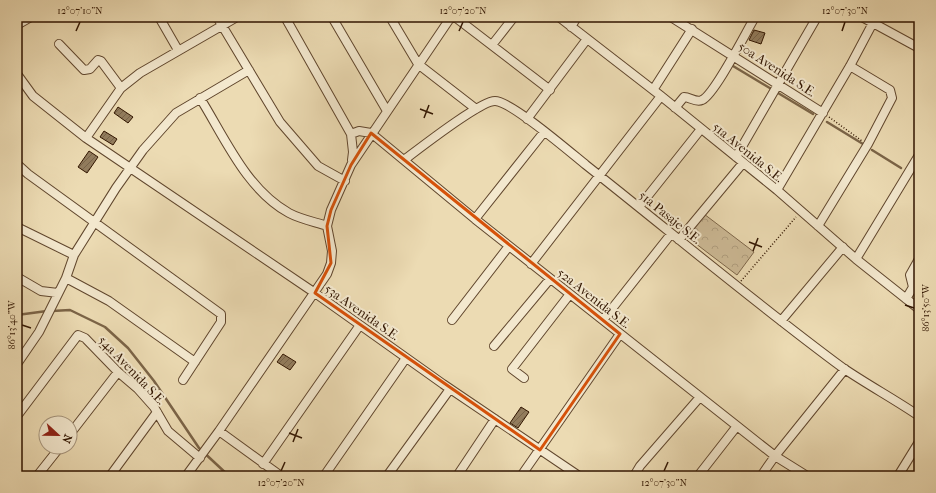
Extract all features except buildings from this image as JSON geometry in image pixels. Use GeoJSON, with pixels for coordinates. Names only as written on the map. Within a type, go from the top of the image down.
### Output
{"type":"FeatureCollection","features":[{"type":"Feature","properties":{"kind":"street"},"geometry":{"type":"LineString","coordinates":[[17,25],[31,17]]}},
{"type":"Feature","properties":{"kind":"street"},"geometry":{"type":"LineString","coordinates":[[159,17],[178,50]]}},
{"type":"Feature","properties":{"kind":"street"},"geometry":{"type":"LineString","coordinates":[[218,17],[280,122],[318,166],[345,181]]}},
{"type":"Feature","properties":{"kind":"street"},"geometry":{"type":"LineString","coordinates":[[86,138],[121,88],[140,72],[223,26],[236,17]]}},
{"type":"Feature","properties":{"kind":"street"},"geometry":{"type":"LineString","coordinates":[[186,476],[315,293],[327,274],[331,263],[332,251],[327,226],[331,210],[351,165],[354,152],[351,134],[285,17]]}},
{"type":"Feature","properties":{"kind":"street"},"geometry":{"type":"LineString","coordinates":[[332,17],[387,111]]}},
{"type":"Feature","properties":{"kind":"street"},"geometry":{"type":"LineString","coordinates":[[390,17],[418,64],[476,109]]}},
{"type":"Feature","properties":{"kind":"street"},"geometry":{"type":"LineString","coordinates":[[351,165],[371,133],[451,17],[492,45],[550,90]]}},
{"type":"Feature","properties":{"kind":"street"},"geometry":{"type":"LineString","coordinates":[[492,45],[514,17]]}},
{"type":"Feature","properties":{"kind":"street","name":"51a Avenida S.E."},"geometry":{"type":"LineString","coordinates":[[559,17],[661,96],[777,190],[856,259],[919,309]]}},
{"type":"Feature","properties":{"kind":"street"},"geometry":{"type":"LineString","coordinates":[[571,27],[577,17]]}},
{"type":"Feature","properties":{"kind":"street","name":"50a Avenida S.E."},"geometry":{"type":"LineString","coordinates":[[671,17],[733,56],[776,89],[823,113]]}},
{"type":"Feature","properties":{"kind":"street"},"geometry":{"type":"LineString","coordinates":[[675,108],[684,97],[696,101],[702,101],[706,97],[719,80],[755,17]]}},
{"type":"Feature","properties":{"kind":"street"},"geometry":{"type":"LineString","coordinates":[[679,240],[740,160],[776,89],[817,17]]}},
{"type":"Feature","properties":{"kind":"street"},"geometry":{"type":"LineString","coordinates":[[862,17],[874,20],[919,48]]}},
{"type":"Feature","properties":{"kind":"street"},"geometry":{"type":"LineString","coordinates":[[777,190],[850,66],[874,20]]}},
{"type":"Feature","properties":{"kind":"street"},"geometry":{"type":"LineString","coordinates":[[653,90],[692,29]]}},
{"type":"Feature","properties":{"kind":"street"},"geometry":{"type":"LineString","coordinates":[[527,119],[587,39]]}},
{"type":"Feature","properties":{"kind":"street"},"geometry":{"type":"LineString","coordinates":[[59,44],[84,70],[90,70],[98,60],[101,61],[121,88]]}},
{"type":"Feature","properties":{"kind":"street"},"geometry":{"type":"LineString","coordinates":[[818,226],[868,144],[892,98],[890,90],[850,66]]}},
{"type":"Feature","properties":{"kind":"street"},"geometry":{"type":"LineString","coordinates":[[17,364],[39,332],[66,278],[74,255],[143,150],[176,113],[249,70]]}},
{"type":"Feature","properties":{"kind":"street","name":"53a Avenida S.E."},"geometry":{"type":"LineString","coordinates":[[17,74],[33,96],[86,138],[315,293],[406,358],[579,476]]}},
{"type":"Feature","properties":{"kind":"street"},"geometry":{"type":"LineString","coordinates":[[532,264],[661,96]]}},
{"type":"Feature","properties":{"kind":"street"},"geometry":{"type":"LineString","coordinates":[[200,98],[248,176],[264,196],[290,213],[327,226]]}},
{"type":"Feature","properties":{"kind":"street","name":"51a Pasaje S.E."},"geometry":{"type":"LineString","coordinates":[[404,160],[476,109],[494,100],[504,102],[639,207],[735,287],[845,369],[919,416]]}},
{"type":"Feature","properties":{"kind":"street"},"geometry":{"type":"LineString","coordinates":[[639,207],[701,129]]}},
{"type":"Feature","properties":{"kind":"street"},"geometry":{"type":"LineString","coordinates":[[351,134],[359,131],[371,133]]}},
{"type":"Feature","properties":{"kind":"street"},"geometry":{"type":"LineString","coordinates":[[475,219],[544,132]]}},
{"type":"Feature","properties":{"kind":"street","name":"52a Avenida S.E."},"geometry":{"type":"LineString","coordinates":[[371,133],[475,219],[736,426],[775,456],[807,476]]}},
{"type":"Feature","properties":{"kind":"street"},"geometry":{"type":"LineString","coordinates":[[856,259],[919,155]]}},
{"type":"Feature","properties":{"kind":"street"},"geometry":{"type":"LineString","coordinates":[[17,164],[28,174],[221,314],[221,322],[183,380]]}},
{"type":"Feature","properties":{"kind":"street"},"geometry":{"type":"LineString","coordinates":[[17,227],[74,255]]}},
{"type":"Feature","properties":{"kind":"street"},"geometry":{"type":"LineString","coordinates":[[602,320],[671,234]]}},
{"type":"Feature","properties":{"kind":"street"},"geometry":{"type":"LineString","coordinates":[[452,320],[509,246]]}},
{"type":"Feature","properties":{"kind":"street"},"geometry":{"type":"LineString","coordinates":[[781,321],[843,247]]}},
{"type":"Feature","properties":{"kind":"street"},"geometry":{"type":"LineString","coordinates":[[906,299],[913,287],[910,275],[919,258]]}},
{"type":"Feature","properties":{"kind":"street"},"geometry":{"type":"LineString","coordinates":[[17,277],[41,291],[57,295]]}},
{"type":"Feature","properties":{"kind":"street"},"geometry":{"type":"LineString","coordinates":[[66,278],[109,301],[194,362]]}},
{"type":"Feature","properties":{"kind":"street"},"geometry":{"type":"LineString","coordinates":[[494,346],[550,279]]}},
{"type":"Feature","properties":{"kind":"street"},"geometry":{"type":"LineString","coordinates":[[524,378],[512,369],[570,294]]}},
{"type":"Feature","properties":{"kind":"street"},"geometry":{"type":"LineString","coordinates":[[263,464],[360,325]]}},
{"type":"Feature","properties":{"kind":"street"},"geometry":{"type":"LineString","coordinates":[[522,476],[620,334]]}},
{"type":"Feature","properties":{"kind":"street","name":"54a Avenida S.E."},"geometry":{"type":"LineString","coordinates":[[17,416],[78,335],[85,338],[118,372],[138,389],[157,412],[168,431],[202,454]]}},
{"type":"Feature","properties":{"kind":"street"},"geometry":{"type":"LineString","coordinates":[[324,476],[406,358]]}},
{"type":"Feature","properties":{"kind":"street"},"geometry":{"type":"LineString","coordinates":[[761,476],[775,456],[845,369]]}},
{"type":"Feature","properties":{"kind":"street"},"geometry":{"type":"LineString","coordinates":[[78,424],[118,372]]}},
{"type":"Feature","properties":{"kind":"street"},"geometry":{"type":"LineString","coordinates":[[387,476],[450,388]]}},
{"type":"Feature","properties":{"kind":"street"},"geometry":{"type":"LineString","coordinates":[[634,476],[640,466],[700,397]]}},
{"type":"Feature","properties":{"kind":"street"},"geometry":{"type":"LineString","coordinates":[[110,476],[157,412]]}},
{"type":"Feature","properties":{"kind":"street"},"geometry":{"type":"LineString","coordinates":[[457,476],[495,419]]}},
{"type":"Feature","properties":{"kind":"street"},"geometry":{"type":"LineString","coordinates":[[698,476],[736,426]]}},
{"type":"Feature","properties":{"kind":"street"},"geometry":{"type":"LineString","coordinates":[[219,431],[280,476]]}},
{"type":"Feature","properties":{"kind":"street"},"geometry":{"type":"LineString","coordinates":[[898,476],[919,442]]}},
{"type":"Feature","properties":{"kind":"street"},"geometry":{"type":"LineString","coordinates":[[37,476],[54,455]]}},
{"type":"Feature","properties":{"kind":"path","name":"50a Avenida S.E."},"geometry":{"type":"LineString","coordinates":[[823,113],[868,144]]}},
{"type":"Feature","properties":{"kind":"path"},"geometry":{"type":"LineString","coordinates":[[735,287],[801,211]]}},
{"type":"Feature","properties":{"kind":"highlighted area"},"geometry":{"type":"Polygon","coordinates":[[[371,133],[620,334],[540,450],[315,293],[331,263],[327,226],[331,210],[351,165],[371,133]]]}},
{"type":"Feature","properties":{"kind":"green space"},"geometry":{"type":"Polygon","coordinates":[[[704,214],[754,252],[737,275],[687,237],[704,214]]]}},
{"type":"Feature","properties":{"kind":"waterway"},"geometry":{"type":"LineString","coordinates":[[733,66],[813,114]]}},
{"type":"Feature","properties":{"kind":"waterway"},"geometry":{"type":"LineString","coordinates":[[827,122],[863,144]]}},
{"type":"Feature","properties":{"kind":"waterway"},"geometry":{"type":"LineString","coordinates":[[872,150],[901,168]]}},
{"type":"Feature","properties":{"kind":"waterway"},"geometry":{"type":"LineString","coordinates":[[915,177],[919,179]]}},
{"type":"Feature","properties":{"kind":"waterway"},"geometry":{"type":"LineString","coordinates":[[52,311],[70,310],[105,327],[128,348],[154,381],[199,448],[229,476]]}},
{"type":"Feature","properties":{"kind":"waterway"},"geometry":{"type":"LineString","coordinates":[[17,315],[47,311]]}}]}
